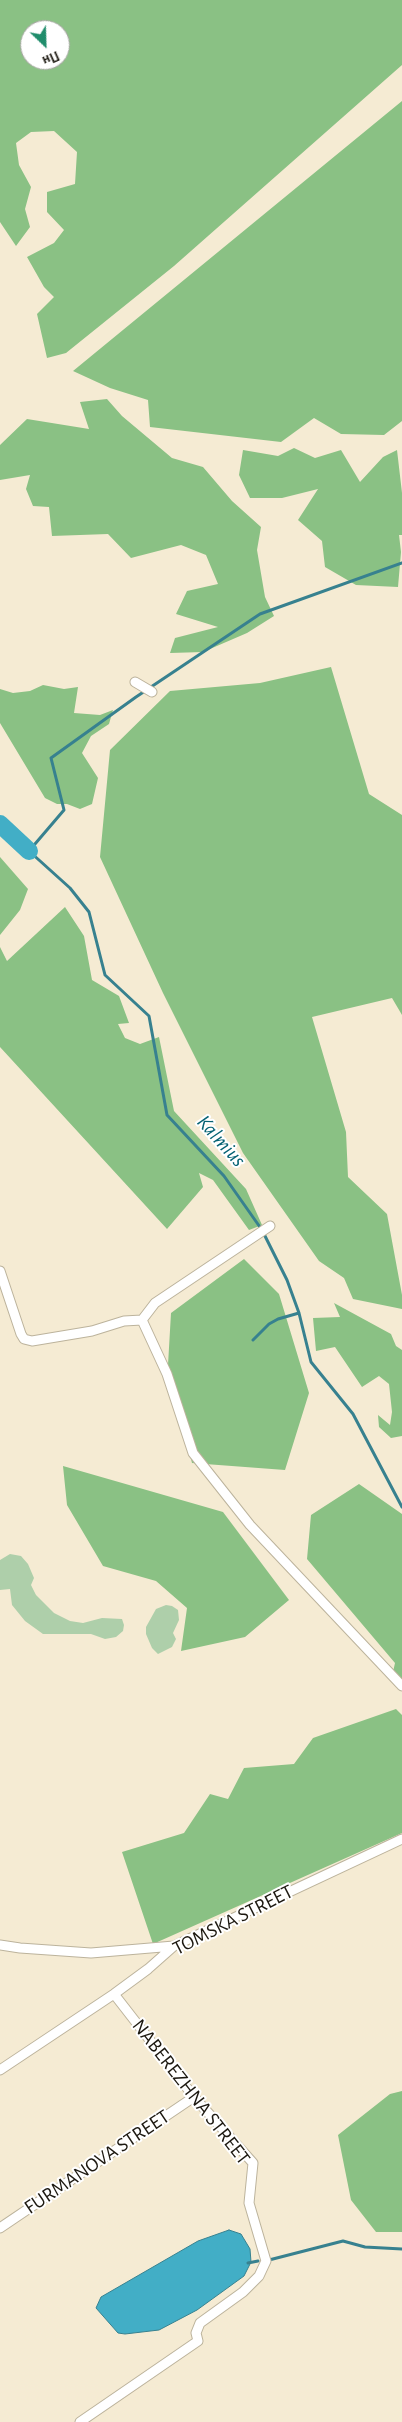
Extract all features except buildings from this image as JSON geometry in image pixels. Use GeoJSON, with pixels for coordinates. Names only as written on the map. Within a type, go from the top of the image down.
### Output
{"type":"FeatureCollection","features":[{"type":"Feature","properties":{"kind":"street"},"geometry":{"type":"LineString","coordinates":[[135,682],[152,692]]}},
{"type":"Feature","properties":{"kind":"street"},"geometry":{"type":"LineString","coordinates":[[0,1271],[20,1334],[24,1339],[32,1341],[92,1331],[124,1321],[142,1320],[155,1303],[270,1226]]}},
{"type":"Feature","properties":{"kind":"street"},"geometry":{"type":"LineString","coordinates":[[142,1320],[167,1374],[193,1453],[250,1525],[402,1686]]}},
{"type":"Feature","properties":{"kind":"street","name":"TOMSKA STREET"},"geometry":{"type":"LineString","coordinates":[[0,2070],[114,1994],[148,1969],[174,1946],[402,1839]]}},
{"type":"Feature","properties":{"kind":"street"},"geometry":{"type":"LineString","coordinates":[[0,1945],[91,1953],[174,1946]]}},
{"type":"Feature","properties":{"kind":"street","name":"NABEREZHNA STREET"},"geometry":{"type":"LineString","coordinates":[[80,2422],[198,2341],[196,2333],[200,2323],[243,2292],[259,2276],[266,2261],[248,2203],[253,2163],[194,2097],[114,1994]]}},
{"type":"Feature","properties":{"kind":"street","name":"FURMANOVA STREET"},"geometry":{"type":"LineString","coordinates":[[0,2228],[194,2097]]}},
{"type":"Feature","properties":{"kind":"green space"},"geometry":{"type":"Polygon","coordinates":[[[0,0],[402,0],[402,65],[174,266],[66,353],[47,358],[37,314],[54,297],[44,287],[27,257],[54,243],[64,230],[47,212],[47,192],[75,184],[77,152],[54,131],[31,132],[16,143],[19,165],[31,187],[25,209],[30,227],[16,246],[0,222],[0,0]]]}},
{"type":"Feature","properties":{"kind":"green space"},"geometry":{"type":"Polygon","coordinates":[[[402,101],[402,421],[384,435],[341,434],[314,418],[281,442],[150,427],[148,400],[110,388],[73,371],[402,101]]]}},
{"type":"Feature","properties":{"kind":"green space"},"geometry":{"type":"Polygon","coordinates":[[[107,399],[122,416],[172,458],[203,467],[232,501],[261,527],[257,550],[265,597],[274,616],[247,633],[203,652],[170,653],[175,638],[218,627],[176,614],[187,591],[218,584],[206,555],[181,545],[131,558],[108,534],[52,536],[49,507],[33,506],[26,489],[30,475],[0,480],[0,445],[27,419],[89,429],[80,402],[107,399]]]}},
{"type":"Feature","properties":{"kind":"green space"},"geometry":{"type":"Polygon","coordinates":[[[294,448],[315,458],[341,450],[360,482],[383,457],[397,450],[402,493],[402,535],[399,535],[401,552],[398,587],[356,585],[325,567],[322,541],[298,520],[318,489],[282,498],[250,498],[239,475],[243,450],[278,456],[294,448]]]}},
{"type":"Feature","properties":{"kind":"green space"},"geometry":{"type":"Polygon","coordinates":[[[331,667],[369,794],[402,815],[402,1015],[392,998],[312,1017],[346,1132],[348,1177],[387,1214],[402,1295],[402,1309],[353,1299],[344,1278],[319,1261],[243,1153],[163,993],[100,857],[110,750],[170,691],[260,683],[331,667]]]}},
{"type":"Feature","properties":{"kind":"green space"},"geometry":{"type":"Polygon","coordinates":[[[43,685],[64,689],[78,687],[74,713],[100,715],[113,710],[109,724],[91,736],[82,753],[98,778],[92,804],[80,809],[67,804],[57,804],[45,798],[0,723],[0,689],[13,693],[30,691],[43,685]]]}},
{"type":"Feature","properties":{"kind":"green space"},"geometry":{"type":"Polygon","coordinates":[[[0,857],[28,889],[20,910],[0,935],[0,857]]]}},
{"type":"Feature","properties":{"kind":"green space"},"geometry":{"type":"Polygon","coordinates":[[[65,907],[84,936],[92,980],[119,996],[129,1023],[118,1024],[125,1038],[140,1044],[159,1037],[174,1111],[246,1189],[262,1225],[249,1230],[213,1180],[199,1173],[203,1187],[167,1229],[0,1047],[0,947],[7,961],[65,907]]]}},
{"type":"Feature","properties":{"kind":"green space"},"geometry":{"type":"Polygon","coordinates":[[[244,1259],[279,1294],[309,1393],[285,1470],[192,1463],[168,1365],[171,1313],[244,1259]]]}},
{"type":"Feature","properties":{"kind":"green space"},"geometry":{"type":"Polygon","coordinates":[[[334,1303],[391,1334],[396,1346],[402,1350],[402,1436],[391,1438],[379,1427],[378,1415],[390,1425],[392,1412],[389,1384],[379,1376],[362,1387],[335,1347],[316,1351],[313,1318],[340,1317],[334,1303]]]}},
{"type":"Feature","properties":{"kind":"green space"},"geometry":{"type":"Polygon","coordinates":[[[63,1466],[223,1512],[289,1600],[245,1637],[181,1651],[187,1608],[156,1581],[103,1566],[67,1505],[63,1466]]]}},
{"type":"Feature","properties":{"kind":"green space"},"geometry":{"type":"Polygon","coordinates":[[[359,1484],[402,1514],[402,1681],[393,1672],[395,1663],[307,1559],[311,1515],[359,1484]]]}},
{"type":"Feature","properties":{"kind":"green space"},"geometry":{"type":"Polygon","coordinates":[[[10,1554],[21,1556],[28,1564],[34,1578],[31,1585],[36,1595],[54,1613],[70,1621],[83,1623],[102,1618],[122,1619],[123,1631],[116,1637],[105,1639],[91,1634],[43,1634],[25,1621],[12,1605],[10,1589],[0,1590],[0,1560],[10,1554]]]}},
{"type":"Feature","properties":{"kind":"green space"},"geometry":{"type":"Polygon","coordinates":[[[166,1605],[178,1610],[179,1620],[173,1633],[176,1639],[172,1647],[158,1654],[152,1648],[146,1634],[146,1627],[156,1609],[166,1605]]]}},
{"type":"Feature","properties":{"kind":"green space"},"geometry":{"type":"Polygon","coordinates":[[[396,1709],[402,1715],[402,1833],[153,1944],[122,1852],[184,1833],[210,1794],[228,1799],[244,1768],[294,1764],[313,1738],[396,1709]]]}},
{"type":"Feature","properties":{"kind":"green space"},"geometry":{"type":"Polygon","coordinates":[[[402,2091],[402,2232],[376,2232],[351,2200],[338,2135],[390,2094],[402,2091]]]}},
{"type":"Feature","properties":{"kind":"water"},"geometry":{"type":"Polygon","coordinates":[[[229,2230],[241,2234],[250,2249],[251,2262],[244,2276],[197,2310],[159,2330],[125,2334],[118,2333],[96,2308],[101,2297],[198,2241],[229,2230]]]}},
{"type":"Feature","properties":{"kind":"waterway","name":"Kalmius"},"geometry":{"type":"LineString","coordinates":[[402,563],[260,614],[136,697],[51,758],[64,810],[29,851],[70,888],[89,912],[105,975],[149,1016],[167,1115],[224,1176],[262,1230],[287,1280],[299,1313],[311,1362],[353,1414],[402,1507]]}},
{"type":"Feature","properties":{"kind":"waterway","name":"Kalmius"},"geometry":{"type":"LineString","coordinates":[[0,824],[29,851]]}},
{"type":"Feature","properties":{"kind":"waterway"},"geometry":{"type":"LineString","coordinates":[[253,1340],[269,1324],[278,1319],[299,1313]]}},
{"type":"Feature","properties":{"kind":"waterway"},"geometry":{"type":"LineString","coordinates":[[269,2260],[343,2241],[365,2247],[402,2249]]}},
{"type":"Feature","properties":{"kind":"waterway"},"geometry":{"type":"LineString","coordinates":[[248,2263],[258,2261]]}}]}
